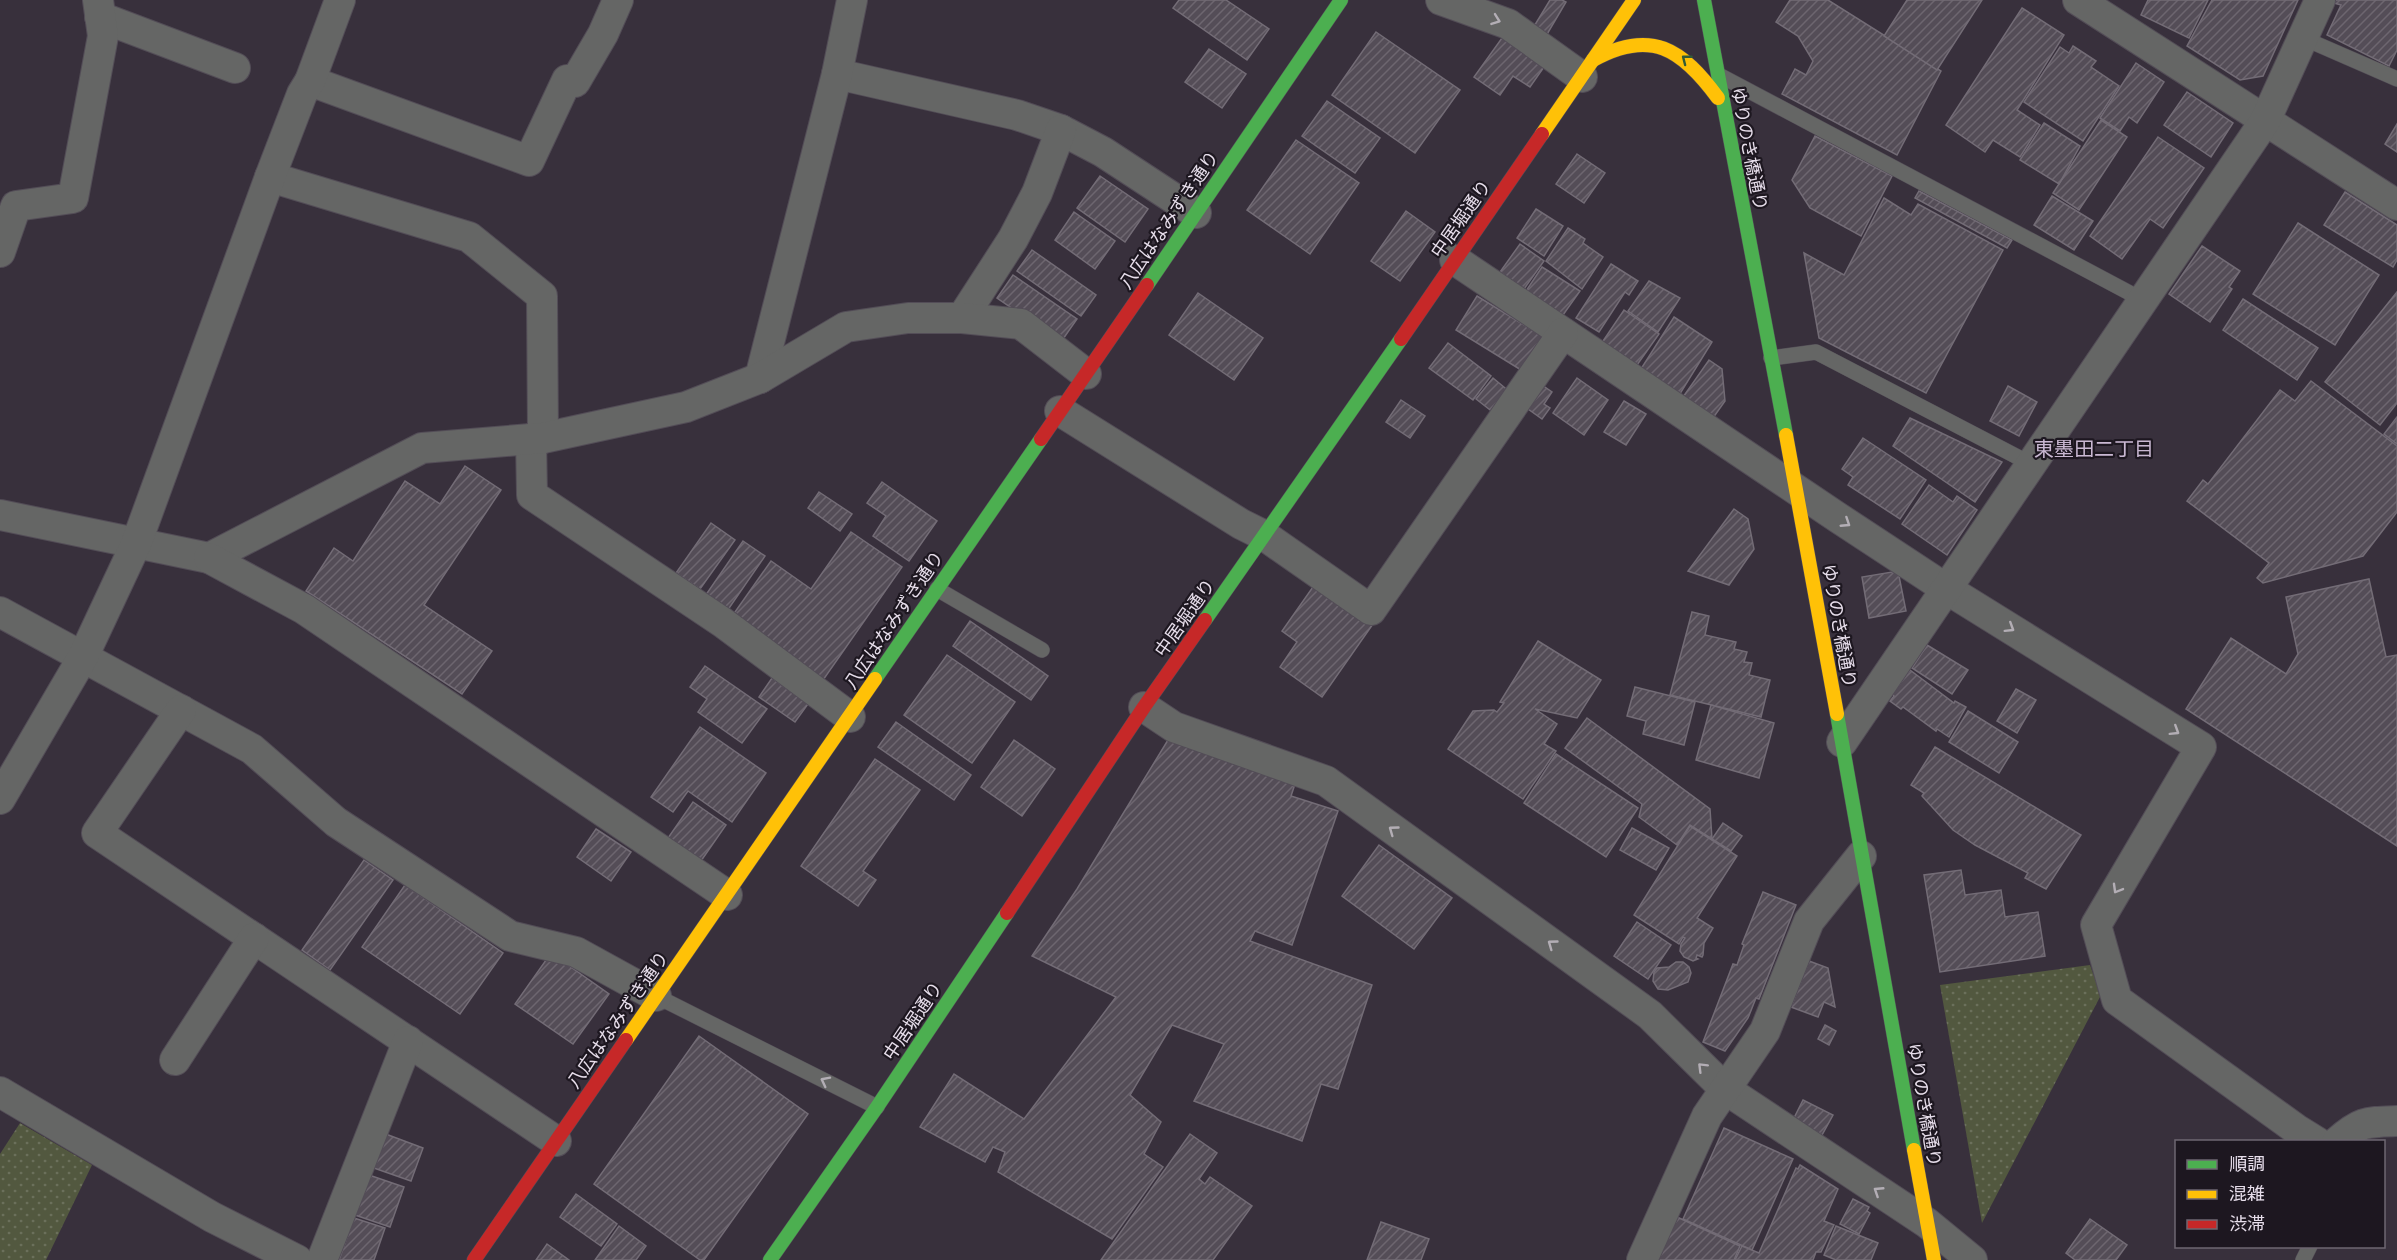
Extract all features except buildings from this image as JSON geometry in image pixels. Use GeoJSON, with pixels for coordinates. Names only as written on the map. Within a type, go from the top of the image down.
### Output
{"type":"FeatureCollection","features":[{"type":"Feature","properties":{"kind":"street"},"geometry":{"type":"LineString","coordinates":[[0,799],[83,657],[136,544],[270,177],[302,93],[310,81],[340,0]]}},
{"type":"Feature","properties":{"kind":"street"},"geometry":{"type":"LineString","coordinates":[[310,81],[529,161],[567,80],[575,82],[603,34],[618,0]]}},
{"type":"Feature","properties":{"kind":"street"},"geometry":{"type":"LineString","coordinates":[[760,378],[837,74],[852,0]]}},
{"type":"Feature","properties":{"kind":"street","name":"八広はなみずき通り"},"geometry":{"type":"LineString","coordinates":[[474,1260],[850,717],[1341,0]]}},
{"type":"Feature","properties":{"kind":"street"},"geometry":{"type":"LineString","coordinates":[[1441,0],[1508,24],[1588,68],[1609,49],[1631,43],[1653,45],[1675,51],[1690,62],[1704,77],[1722,104]]}},
{"type":"Feature","properties":{"kind":"street","name":"中居堀通り"},"geometry":{"type":"LineString","coordinates":[[770,1260],[877,1107],[1144,707],[1265,536],[1634,0]]}},
{"type":"Feature","properties":{"kind":"street","name":"ゆりのき橋通り"},"geometry":{"type":"LineString","coordinates":[[1704,0],[1797,491],[1934,1260]]}},
{"type":"Feature","properties":{"kind":"street"},"geometry":{"type":"LineString","coordinates":[[2078,0],[2397,205]]}},
{"type":"Feature","properties":{"kind":"street"},"geometry":{"type":"LineString","coordinates":[[1842,742],[2265,121],[2320,0]]}},
{"type":"Feature","properties":{"kind":"street"},"geometry":{"type":"LineString","coordinates":[[99,8],[235,68]]}},
{"type":"Feature","properties":{"kind":"street"},"geometry":{"type":"LineString","coordinates":[[2,236],[16,206],[73,198],[103,36],[99,8]]}},
{"type":"Feature","properties":{"kind":"street"},"geometry":{"type":"LineString","coordinates":[[837,74],[1017,115],[1062,130],[1103,152],[1196,213]]}},
{"type":"Feature","properties":{"kind":"street"},"geometry":{"type":"LineString","coordinates":[[962,318],[1037,193],[1062,130]]}},
{"type":"Feature","properties":{"kind":"street"},"geometry":{"type":"LineString","coordinates":[[270,177],[469,237],[542,296],[537,439],[532,495],[722,622],[850,717]]}},
{"type":"Feature","properties":{"kind":"street"},"geometry":{"type":"LineString","coordinates":[[1455,260],[1945,588],[2201,747],[2096,925],[2117,1000],[2314,1140]]}},
{"type":"Feature","properties":{"kind":"street"},"geometry":{"type":"LineString","coordinates":[[209,558],[422,448],[537,439],[686,407],[760,378],[846,327],[908,318],[962,318],[1021,324],[1086,374]]}},
{"type":"Feature","properties":{"kind":"street"},"geometry":{"type":"LineString","coordinates":[[1060,411],[1241,524],[1265,536],[1371,610],[1563,333]]}},
{"type":"Feature","properties":{"kind":"street"},"geometry":{"type":"LineString","coordinates":[[0,515],[209,558],[304,609],[727,895]]}},
{"type":"Feature","properties":{"kind":"street"},"geometry":{"type":"LineString","coordinates":[[0,612],[252,749],[336,822],[510,936],[576,952],[656,996]]}},
{"type":"Feature","properties":{"kind":"street"},"geometry":{"type":"LineString","coordinates":[[1144,707],[1174,727],[1326,782],[1650,1015],[1725,1089],[1927,1223],[1972,1260]]}},
{"type":"Feature","properties":{"kind":"street"},"geometry":{"type":"LineString","coordinates":[[181,710],[97,833],[556,1141]]}},
{"type":"Feature","properties":{"kind":"street"},"geometry":{"type":"LineString","coordinates":[[1642,1260],[1707,1116],[1765,1031],[1809,921],[1861,856]]}},
{"type":"Feature","properties":{"kind":"street"},"geometry":{"type":"LineString","coordinates":[[175,1060],[254,938]]}},
{"type":"Feature","properties":{"kind":"street"},"geometry":{"type":"LineString","coordinates":[[322,1260],[408,1041]]}},
{"type":"Feature","properties":{"kind":"street"},"geometry":{"type":"LineString","coordinates":[[4,1104],[212,1217],[297,1260]]}},
{"type":"Feature","properties":{"kind":"street"},"geometry":{"type":"LineString","coordinates":[[2339,1140],[2353,1128],[2365,1122],[2397,1121]]}},
{"type":"Feature","properties":{"kind":"lane"},"geometry":{"type":"LineString","coordinates":[[2303,38],[2397,79]]}},
{"type":"Feature","properties":{"kind":"lane"},"geometry":{"type":"LineString","coordinates":[[1717,74],[2143,300]]}},
{"type":"Feature","properties":{"kind":"lane"},"geometry":{"type":"LineString","coordinates":[[1771,358],[1816,352],[2031,464]]}},
{"type":"Feature","properties":{"kind":"lane"},"geometry":{"type":"LineString","coordinates":[[937,589],[1042,650]]}},
{"type":"Feature","properties":{"kind":"lane"},"geometry":{"type":"LineString","coordinates":[[656,996],[877,1107]]}},
{"type":"Feature","properties":{"kind":"green space"},"geometry":{"type":"Polygon","coordinates":[[[2090,965],[2101,995],[1982,1223],[1940,985],[2090,965]]]}},
{"type":"Feature","properties":{"kind":"green space"},"geometry":{"type":"Polygon","coordinates":[[[20,1123],[92,1165],[46,1260],[0,1260],[0,1154],[20,1123]]]}},
{"type":"Feature","properties":{"kind":"traffic: fast"},"geometry":{"type":"LineString","coordinates":[[1147,285],[1341,0]]}},
{"type":"Feature","properties":{"kind":"traffic: fast"},"geometry":{"type":"LineString","coordinates":[[1704,0],[1786,435]]}},
{"type":"Feature","properties":{"kind":"traffic: fast"},"geometry":{"type":"LineString","coordinates":[[1205,620],[1401,339]]}},
{"type":"Feature","properties":{"kind":"traffic: fast"},"geometry":{"type":"LineString","coordinates":[[875,679],[1041,439]]}},
{"type":"Feature","properties":{"kind":"traffic: fast"},"geometry":{"type":"LineString","coordinates":[[1837,714],[1914,1150]]}},
{"type":"Feature","properties":{"kind":"traffic: fast"},"geometry":{"type":"LineString","coordinates":[[770,1260],[877,1107],[1007,913]]}},
{"type":"Feature","properties":{"kind":"traffic: slow"},"geometry":{"type":"LineString","coordinates":[[1542,134],[1634,0]]}},
{"type":"Feature","properties":{"kind":"traffic: slow"},"geometry":{"type":"LineString","coordinates":[[1593,60],[1614,50],[1632,46],[1649,45],[1664,49],[1678,56],[1691,67],[1718,98]]}},
{"type":"Feature","properties":{"kind":"traffic: slow"},"geometry":{"type":"LineString","coordinates":[[1786,435],[1837,714]]}},
{"type":"Feature","properties":{"kind":"traffic: slow"},"geometry":{"type":"LineString","coordinates":[[626,1040],[875,679]]}},
{"type":"Feature","properties":{"kind":"traffic: slow"},"geometry":{"type":"LineString","coordinates":[[1914,1150],[1934,1260]]}},
{"type":"Feature","properties":{"kind":"traffic: jam"},"geometry":{"type":"LineString","coordinates":[[1401,339],[1542,134]]}},
{"type":"Feature","properties":{"kind":"traffic: jam"},"geometry":{"type":"LineString","coordinates":[[1041,439],[1147,285]]}},
{"type":"Feature","properties":{"kind":"traffic: jam"},"geometry":{"type":"LineString","coordinates":[[1007,913],[1144,707],[1205,620]]}},
{"type":"Feature","properties":{"kind":"traffic: jam"},"geometry":{"type":"LineString","coordinates":[[474,1260],[626,1040]]}},
{"type":"Feature","properties":{"kind":"district","name":"東墨田二丁目"},"geometry":{"type":"Point","coordinates":[2094,449]}}]}
